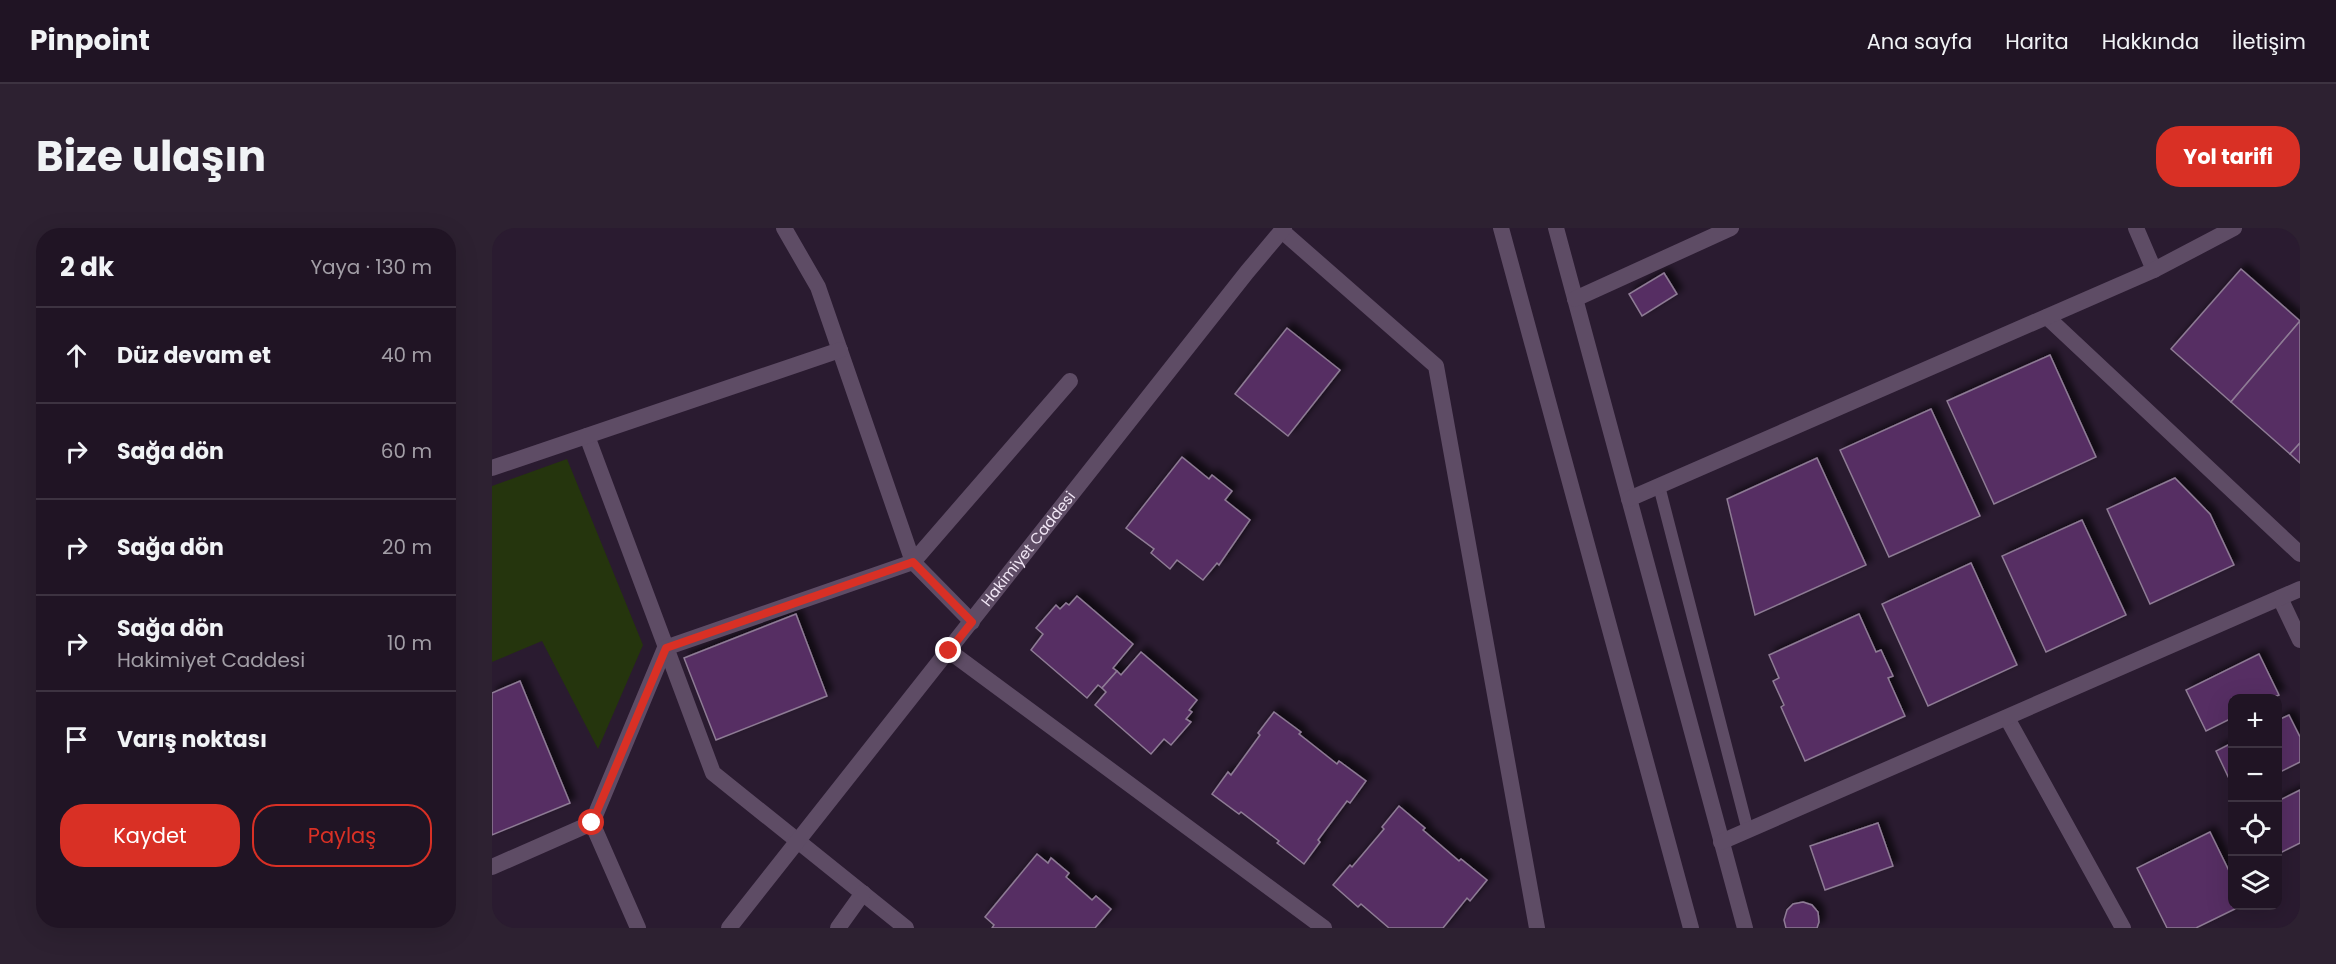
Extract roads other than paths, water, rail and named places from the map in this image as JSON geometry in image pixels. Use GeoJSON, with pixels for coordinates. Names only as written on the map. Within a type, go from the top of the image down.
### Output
{"type":"FeatureCollection","features":[{"type":"Feature","properties":{"kind":"street"},"geometry":{"type":"LineString","coordinates":[[784,228],[818,286],[913,562],[972,622]]}},
{"type":"Feature","properties":{"kind":"street"},"geometry":{"type":"LineString","coordinates":[[1501,228],[1691,928]]}},
{"type":"Feature","properties":{"kind":"street"},"geometry":{"type":"LineString","coordinates":[[1556,228],[1745,928]]}},
{"type":"Feature","properties":{"kind":"street"},"geometry":{"type":"LineString","coordinates":[[1575,299],[1731,228]]}},
{"type":"Feature","properties":{"kind":"street"},"geometry":{"type":"LineString","coordinates":[[2136,228],[2154,270]]}},
{"type":"Feature","properties":{"kind":"street"},"geometry":{"type":"LineString","coordinates":[[1629,499],[2154,270],[2234,228]]}},
{"type":"Feature","properties":{"kind":"street"},"geometry":{"type":"LineString","coordinates":[[1283,229],[1436,366],[1536,928]]}},
{"type":"Feature","properties":{"kind":"street","name":"Hakimiyet Caddesi"},"geometry":{"type":"LineString","coordinates":[[729,928],[1239,281],[1283,229]]}},
{"type":"Feature","properties":{"kind":"street"},"geometry":{"type":"LineString","coordinates":[[2047,317],[2300,554]]}},
{"type":"Feature","properties":{"kind":"street"},"geometry":{"type":"LineString","coordinates":[[492,468],[840,350]]}},
{"type":"Feature","properties":{"kind":"street"},"geometry":{"type":"LineString","coordinates":[[492,867],[592,823],[666,648],[913,562],[1070,381]]}},
{"type":"Feature","properties":{"kind":"street"},"geometry":{"type":"LineString","coordinates":[[587,436],[712,773],[906,928]]}},
{"type":"Feature","properties":{"kind":"street"},"geometry":{"type":"LineString","coordinates":[[1721,842],[2300,589]]}},
{"type":"Feature","properties":{"kind":"street"},"geometry":{"type":"LineString","coordinates":[[2280,598],[2300,640]]}},
{"type":"Feature","properties":{"kind":"street"},"geometry":{"type":"LineString","coordinates":[[949,651],[1324,928]]}},
{"type":"Feature","properties":{"kind":"street"},"geometry":{"type":"LineString","coordinates":[[2007,718],[2123,928]]}},
{"type":"Feature","properties":{"kind":"street"},"geometry":{"type":"LineString","coordinates":[[592,823],[638,928]]}},
{"type":"Feature","properties":{"kind":"street"},"geometry":{"type":"LineString","coordinates":[[838,928],[863,893]]}},
{"type":"Feature","properties":{"kind":"lane"},"geometry":{"type":"LineString","coordinates":[[1659,486],[1748,831]]}}]}
